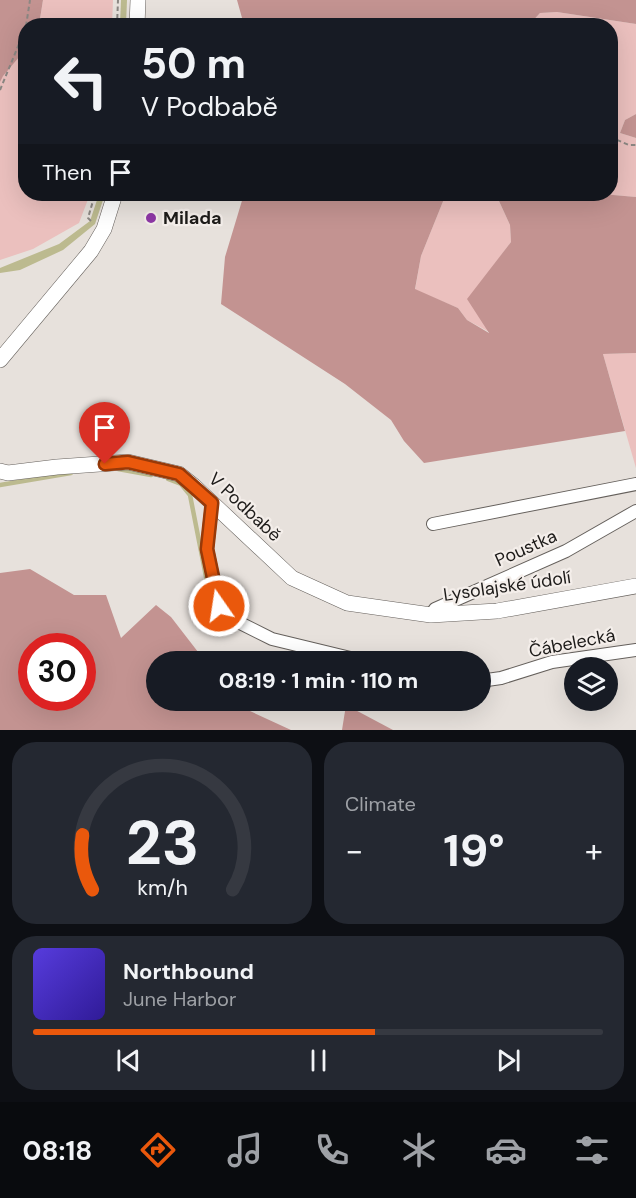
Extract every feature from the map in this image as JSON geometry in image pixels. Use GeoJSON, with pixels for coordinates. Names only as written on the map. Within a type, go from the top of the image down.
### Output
{"type":"FeatureCollection","features":[{"type":"Feature","properties":{"kind":"street"},"geometry":{"type":"LineString","coordinates":[[137,18],[138,0]]}},
{"type":"Feature","properties":{"kind":"street"},"geometry":{"type":"LineString","coordinates":[[0,360],[91,251],[104,230],[113,201]]}},
{"type":"Feature","properties":{"kind":"street","name":"V Podbabě"},"geometry":{"type":"LineString","coordinates":[[0,471],[8,473],[128,462],[179,474],[292,578],[347,603]]}},
{"type":"Feature","properties":{"kind":"street","name":"Poustka"},"geometry":{"type":"LineString","coordinates":[[433,524],[636,484]]}},
{"type":"Feature","properties":{"kind":"street"},"geometry":{"type":"LineString","coordinates":[[212,503],[207,549],[219,606],[232,618],[272,639],[322,651]]}},
{"type":"Feature","properties":{"kind":"street","name":"Poustka"},"geometry":{"type":"LineString","coordinates":[[431,615],[435,609],[566,550],[636,510]]}},
{"type":"Feature","properties":{"kind":"street","name":"Lysolajské údolí"},"geometry":{"type":"LineString","coordinates":[[347,603],[431,615],[497,611],[636,586]]}},
{"type":"Feature","properties":{"kind":"street","name":"Čábelecká"},"geometry":{"type":"LineString","coordinates":[[491,679],[552,662],[636,651]]}},
{"type":"Feature","properties":{"kind":"path"},"geometry":{"type":"LineString","coordinates":[[27,18],[30,0]]}},
{"type":"Feature","properties":{"kind":"path"},"geometry":{"type":"LineString","coordinates":[[117,18],[118,0]]}},
{"type":"Feature","properties":{"kind":"path"},"geometry":{"type":"LineString","coordinates":[[0,90],[18,46]]}},
{"type":"Feature","properties":{"kind":"path"},"geometry":{"type":"LineString","coordinates":[[618,140],[636,145]]}},
{"type":"Feature","properties":{"kind":"shaded area"},"geometry":{"type":"Polygon","coordinates":[[[0,0],[43,0],[40,18],[18,18],[18,58],[0,82],[0,0]]]}},
{"type":"Feature","properties":{"kind":"shaded area"},"geometry":{"type":"Polygon","coordinates":[[[43,0],[113,0],[112,18],[40,18],[43,0]]]}},
{"type":"Feature","properties":{"kind":"shaded area"},"geometry":{"type":"Polygon","coordinates":[[[121,0],[127,0],[126,18],[120,18],[121,0]]]}},
{"type":"Feature","properties":{"kind":"shaded area"},"geometry":{"type":"Polygon","coordinates":[[[237,0],[636,0],[636,24],[618,21],[618,18],[596,18],[557,12],[540,13],[535,18],[242,18],[237,0]]]}},
{"type":"Feature","properties":{"kind":"shaded area"},"geometry":{"type":"Polygon","coordinates":[[[557,12],[596,18],[535,18],[540,13],[557,12]]]}},
{"type":"Feature","properties":{"kind":"shaded area"},"geometry":{"type":"Polygon","coordinates":[[[618,21],[636,24],[636,114],[625,120],[620,133],[636,138],[636,197],[618,195],[618,21]]]}},
{"type":"Feature","properties":{"kind":"shaded area"},"geometry":{"type":"Polygon","coordinates":[[[18,58],[18,201],[87,201],[79,223],[33,249],[0,260],[0,82],[2,76],[18,58]]]}},
{"type":"Feature","properties":{"kind":"shaded area"},"geometry":{"type":"Polygon","coordinates":[[[636,114],[636,138],[620,133],[625,120],[636,114]]]}},
{"type":"Feature","properties":{"kind":"shaded area"},"geometry":{"type":"Polygon","coordinates":[[[618,195],[636,197],[636,353],[603,354],[625,431],[424,463],[404,441],[391,420],[345,384],[221,304],[225,257],[242,201],[443,201],[421,256],[415,289],[458,308],[467,320],[489,333],[467,299],[511,242],[510,225],[499,201],[618,201],[618,195]]]}},
{"type":"Feature","properties":{"kind":"shaded area"},"geometry":{"type":"Polygon","coordinates":[[[97,201],[103,201],[95,224],[63,250],[20,270],[0,273],[0,268],[59,244],[90,221],[97,201]]]}},
{"type":"Feature","properties":{"kind":"shaded area"},"geometry":{"type":"Polygon","coordinates":[[[443,201],[499,201],[510,225],[511,242],[493,266],[491,333],[467,320],[458,308],[415,290],[421,256],[443,201]]]}},
{"type":"Feature","properties":{"kind":"shaded area"},"geometry":{"type":"Polygon","coordinates":[[[636,353],[636,468],[603,354],[636,353]]]}},
{"type":"Feature","properties":{"kind":"shaded area"},"geometry":{"type":"Polygon","coordinates":[[[30,569],[74,595],[106,595],[121,638],[156,605],[171,617],[197,651],[146,651],[146,711],[250,711],[291,730],[0,730],[0,573],[30,569]]]}},
{"type":"Feature","properties":{"kind":"shaded area"},"geometry":{"type":"Polygon","coordinates":[[[345,711],[357,711],[393,730],[342,730],[345,711]]]}},
{"type":"Feature","properties":{"kind":"waterway"},"geometry":{"type":"LineString","coordinates":[[118,469],[151,475]]}},
{"type":"Feature","properties":{"kind":"waterway"},"geometry":{"type":"LineString","coordinates":[[0,485],[71,473]]}},
{"type":"Feature","properties":{"kind":"waterway"},"geometry":{"type":"LineString","coordinates":[[168,479],[181,484],[190,495],[210,597]]}},
{"type":"Feature","properties":{"kind":"place","name":"Milada"},"geometry":{"type":"Point","coordinates":[151,218]}},
{"type":"Feature","properties":{"kind":"route"},"geometry":{"type":"LineString","coordinates":[[105,464],[128,462],[179,474],[212,503],[207,549],[219,606]]}}]}
